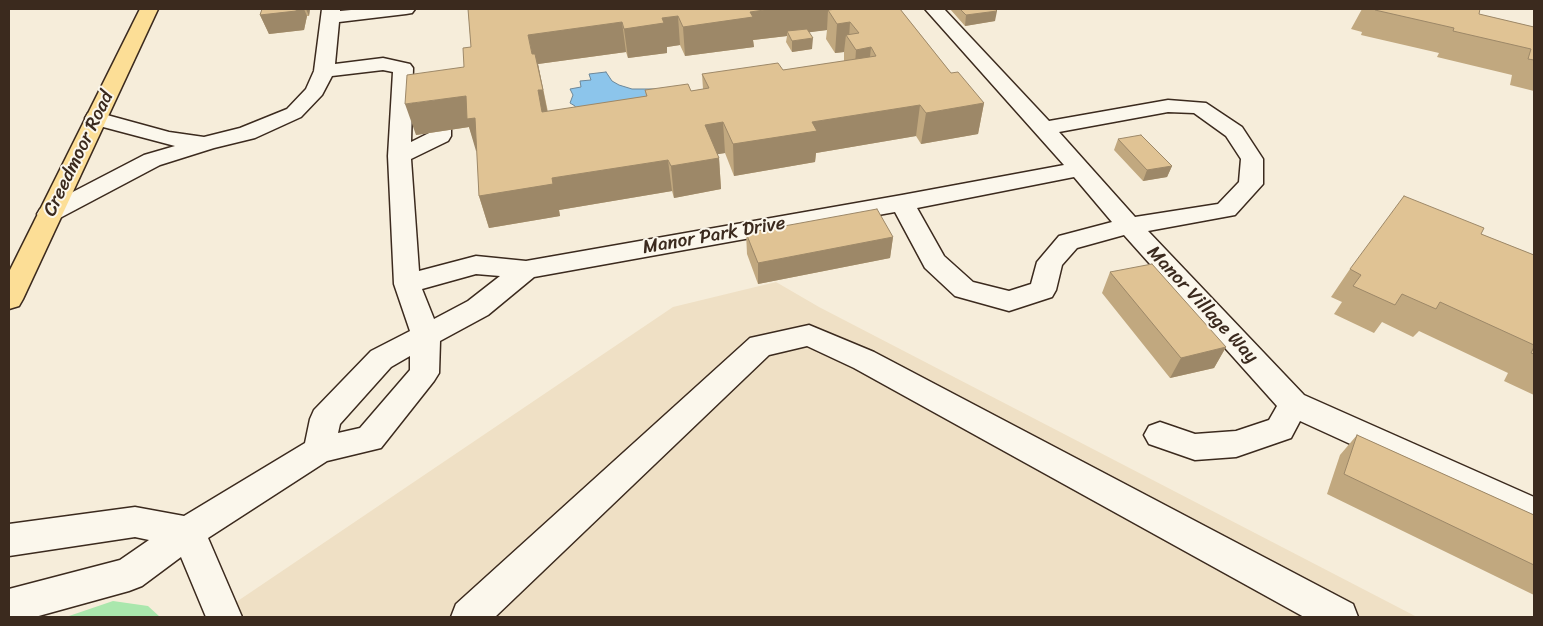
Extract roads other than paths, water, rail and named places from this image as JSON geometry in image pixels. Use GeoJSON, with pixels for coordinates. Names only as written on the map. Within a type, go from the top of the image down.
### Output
{"type":"FeatureCollection","features":[{"type":"Feature","properties":{"kind":"main road","name":"Creedmoor Road"},"geometry":{"type":"LineString","coordinates":[[9,299],[149,9]]}},
{"type":"Feature","properties":{"kind":"street"},"geometry":{"type":"LineString","coordinates":[[49,214],[152,160],[206,143],[247,133],[294,113],[315,91],[324,71],[330,14],[406,9]]}},
{"type":"Feature","properties":{"kind":"street","name":"Manor Village Way"},"geometry":{"type":"LineString","coordinates":[[934,9],[1044,128],[1129,226],[1293,404],[1534,513]]}},
{"type":"Feature","properties":{"kind":"street"},"geometry":{"type":"LineString","coordinates":[[9,606],[129,574],[188,532],[319,450],[370,439],[424,373],[426,336],[408,284],[399,156],[403,68],[383,64],[324,71]]}},
{"type":"Feature","properties":{"kind":"street"},"geometry":{"type":"LineString","coordinates":[[399,156],[440,136],[442,96],[402,93]]}},
{"type":"Feature","properties":{"kind":"street"},"geometry":{"type":"LineString","coordinates":[[902,203],[934,262],[964,289],[1009,301],[1043,290],[1050,262],[1068,242],[1129,226],[1226,210],[1251,184],[1252,158],[1234,132],[1199,107],[1168,106],[1044,128]]}},
{"type":"Feature","properties":{"kind":"street"},"geometry":{"type":"LineString","coordinates":[[96,118],[168,138],[206,143]]}},
{"type":"Feature","properties":{"kind":"street","name":"Manor Park Drive"},"geometry":{"type":"LineString","coordinates":[[408,284],[476,265],[526,270],[902,203],[1078,169]]}},
{"type":"Feature","properties":{"kind":"street","name":"Manor Park Drive"},"geometry":{"type":"LineString","coordinates":[[319,450],[325,419],[381,359],[478,308],[526,270]]}},
{"type":"Feature","properties":{"kind":"street"},"geometry":{"type":"LineString","coordinates":[[469,617],[760,346],[810,335],[864,360],[1340,617]]}},
{"type":"Feature","properties":{"kind":"street"},"geometry":{"type":"LineString","coordinates":[[1160,435],[1195,447],[1236,444],[1280,429],[1293,404]]}},
{"type":"Feature","properties":{"kind":"street"},"geometry":{"type":"LineString","coordinates":[[9,540],[135,522],[188,532]]}},
{"type":"Feature","properties":{"kind":"street"},"geometry":{"type":"LineString","coordinates":[[188,532],[224,617]]}},
{"type":"Feature","properties":{"kind":"water"},"geometry":{"type":"Polygon","coordinates":[[[606,72],[612,81],[619,85],[632,89],[656,89],[664,95],[577,114],[575,106],[570,103],[573,95],[570,89],[581,87],[580,81],[591,80],[589,74],[606,72]]]}}]}
